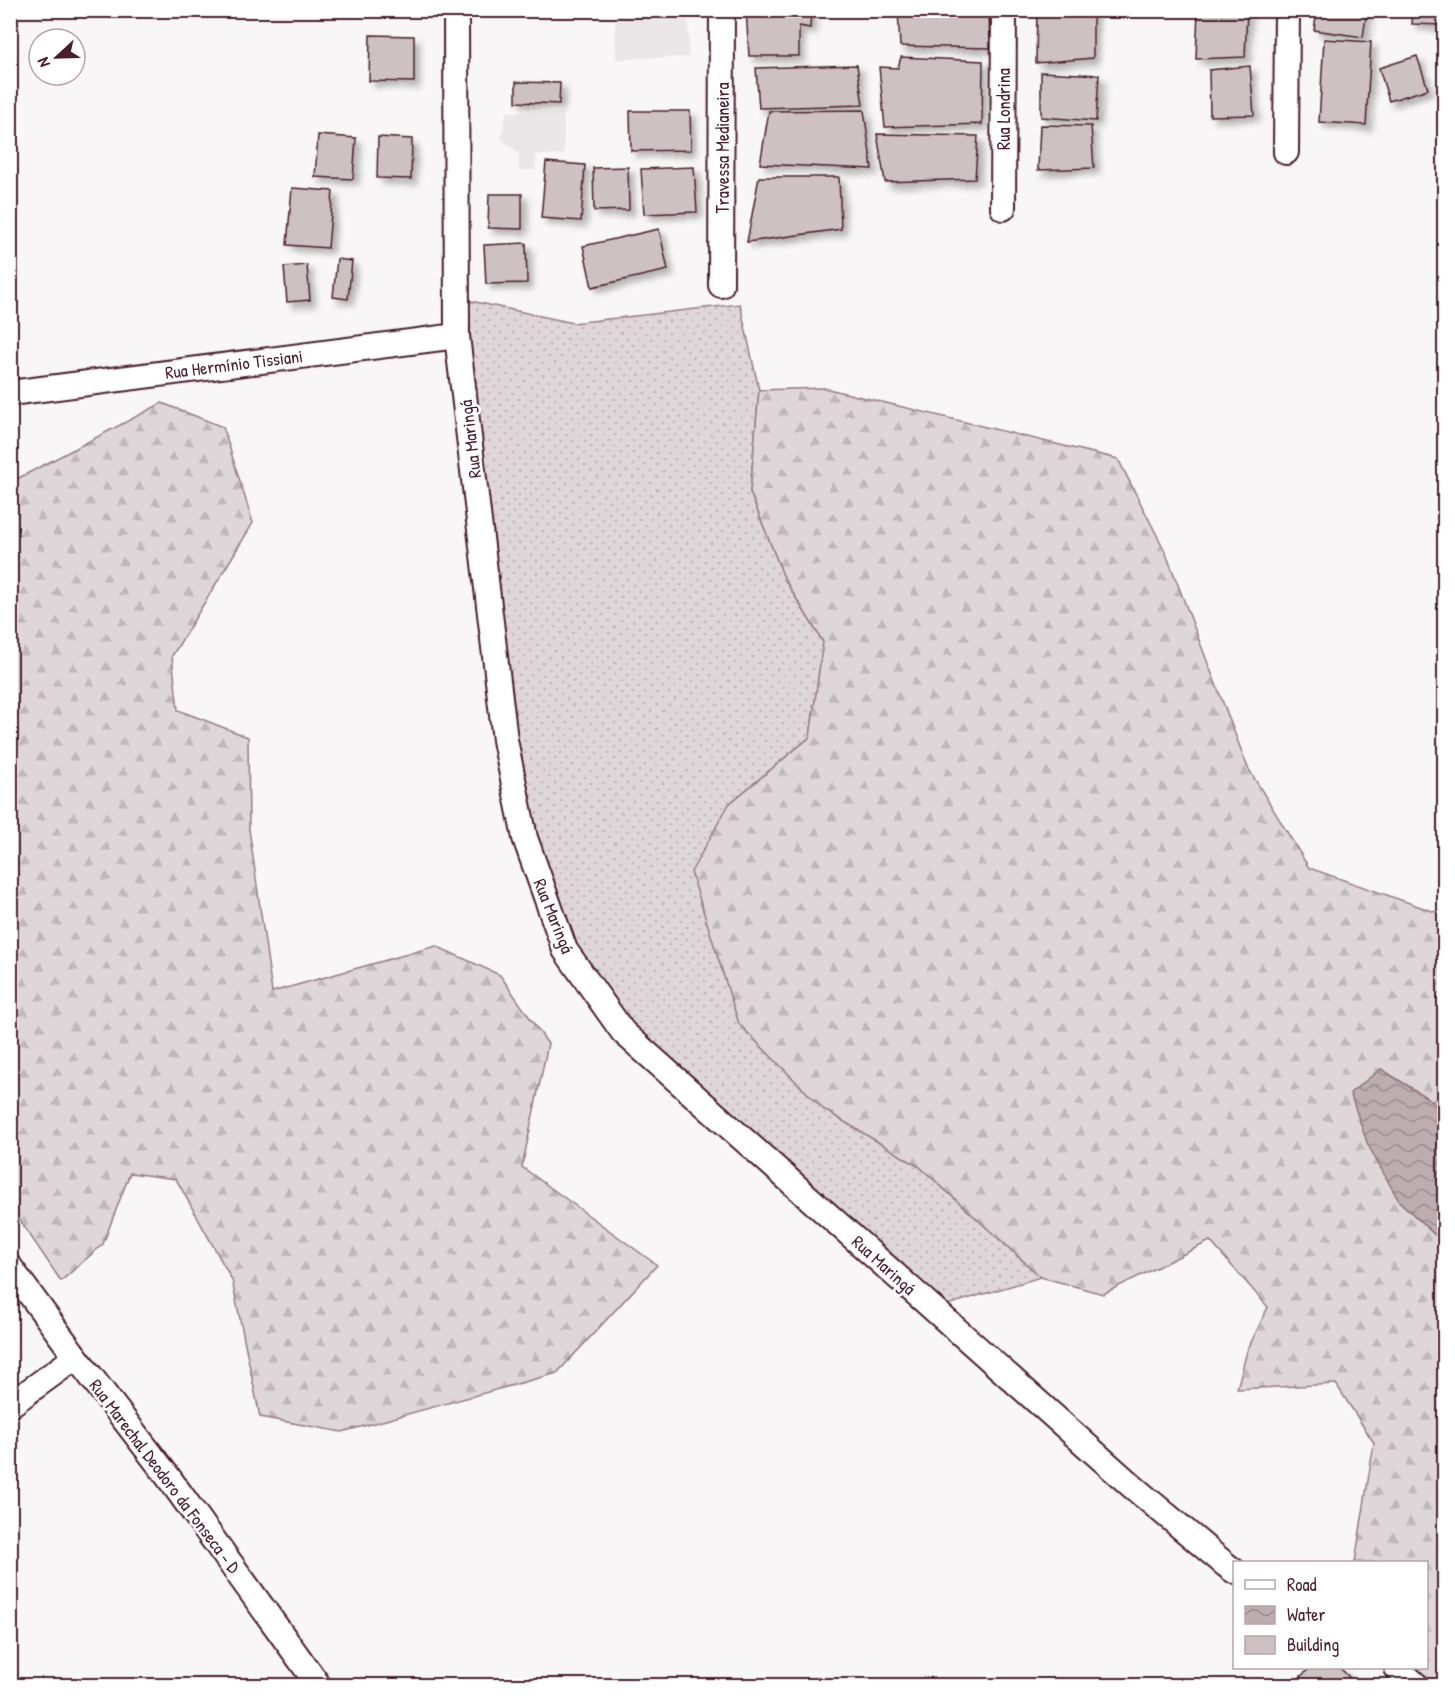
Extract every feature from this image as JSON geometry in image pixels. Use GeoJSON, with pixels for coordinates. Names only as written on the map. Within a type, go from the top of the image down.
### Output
{"type":"FeatureCollection","features":[{"type":"Feature","properties":{"kind":"street","name":"Rua Maringá"},"geometry":{"type":"LineString","coordinates":[[456,10],[457,336],[505,740],[525,838],[564,950],[623,1032],[1133,1487],[1233,1570]]}},
{"type":"Feature","properties":{"kind":"street","name":"Travessa Medianeira"},"geometry":{"type":"LineString","coordinates":[[721,285],[722,10]]}},
{"type":"Feature","properties":{"kind":"street","name":"Rua Londrina"},"geometry":{"type":"LineString","coordinates":[[1003,208],[1004,10]]}},
{"type":"Feature","properties":{"kind":"street"},"geometry":{"type":"LineString","coordinates":[[1286,152],[1287,10]]}},
{"type":"Feature","properties":{"kind":"street","name":"Rua Hermínio Tissiani"},"geometry":{"type":"LineString","coordinates":[[10,393],[457,336]]}},
{"type":"Feature","properties":{"kind":"street","name":"Rua Marechal Deodoro da Fonseca - D"},"geometry":{"type":"LineString","coordinates":[[10,1267],[75,1357],[166,1474],[319,1686]]}},
{"type":"Feature","properties":{"kind":"street"},"geometry":{"type":"LineString","coordinates":[[10,1405],[75,1357]]}},
{"type":"Feature","properties":{"kind":"street"},"geometry":{"type":"LineString","coordinates":[[1398,1669],[1417,1686]]}},
{"type":"Feature","properties":{"kind":"shaded area"},"geometry":{"type":"Polygon","coordinates":[[[615,11],[688,11],[689,57],[616,59],[615,11]]]}},
{"type":"Feature","properties":{"kind":"shaded area"},"geometry":{"type":"Polygon","coordinates":[[[507,112],[564,113],[564,155],[536,155],[535,170],[519,170],[519,154],[501,138],[507,112]]]}},
{"type":"Feature","properties":{"kind":"green space"},"geometry":{"type":"Polygon","coordinates":[[[457,298],[573,323],[740,304],[759,390],[750,492],[785,580],[823,642],[810,737],[729,804],[823,1109],[920,1167],[1041,1277],[934,1309],[623,1032],[565,950],[525,838],[457,298]]]}},
{"type":"Feature","properties":{"kind":"green space"},"geometry":{"type":"Polygon","coordinates":[[[824,388],[1118,459],[1165,551],[1248,768],[1309,868],[1444,915],[1444,1097],[1432,1101],[1381,1069],[1399,1201],[1437,1237],[1444,1253],[1444,1685],[1417,1685],[1398,1669],[1428,1669],[1428,1561],[1355,1561],[1374,1443],[1336,1384],[1237,1389],[1247,1351],[1268,1307],[1210,1241],[1103,1294],[1041,1277],[920,1167],[823,1109],[739,1024],[691,872],[729,804],[810,737],[823,642],[785,580],[750,492],[759,390],[824,388]]]}},
{"type":"Feature","properties":{"kind":"green space"},"geometry":{"type":"Polygon","coordinates":[[[162,403],[223,427],[253,523],[172,656],[178,710],[248,737],[249,829],[272,992],[436,946],[500,975],[548,1044],[522,1167],[657,1265],[557,1373],[342,1432],[260,1417],[232,1280],[176,1179],[130,1173],[103,1244],[61,1281],[11,1207],[11,482],[162,403]]]}},
{"type":"Feature","properties":{"kind":"water"},"geometry":{"type":"Polygon","coordinates":[[[1381,1069],[1432,1101],[1444,1113],[1444,1253],[1437,1237],[1399,1201],[1368,1145],[1350,1093],[1381,1069]]]}},
{"type":"Feature","properties":{"kind":"building"},"geometry":{"type":"Polygon","coordinates":[[[746,10],[811,10],[810,28],[799,26],[799,56],[749,56],[746,10]]]}},
{"type":"Feature","properties":{"kind":"building"},"geometry":{"type":"Polygon","coordinates":[[[898,10],[989,10],[990,48],[900,46],[898,10]]]}},
{"type":"Feature","properties":{"kind":"building"},"geometry":{"type":"Polygon","coordinates":[[[1037,10],[1093,10],[1093,58],[1036,63],[1037,10]]]}},
{"type":"Feature","properties":{"kind":"building"},"geometry":{"type":"Polygon","coordinates":[[[1198,10],[1247,10],[1245,57],[1196,59],[1198,10]]]}},
{"type":"Feature","properties":{"kind":"building"},"geometry":{"type":"Polygon","coordinates":[[[1317,10],[1367,10],[1363,37],[1314,30],[1317,10]]]}},
{"type":"Feature","properties":{"kind":"building"},"geometry":{"type":"Polygon","coordinates":[[[1413,10],[1444,10],[1444,25],[1412,24],[1413,10]]]}},
{"type":"Feature","properties":{"kind":"building"},"geometry":{"type":"Polygon","coordinates":[[[370,35],[414,36],[414,82],[369,81],[370,35]]]}},
{"type":"Feature","properties":{"kind":"building"},"geometry":{"type":"Polygon","coordinates":[[[1324,39],[1371,42],[1366,125],[1319,122],[1324,39]]]}},
{"type":"Feature","properties":{"kind":"building"},"geometry":{"type":"Polygon","coordinates":[[[1417,56],[1428,89],[1389,101],[1379,68],[1417,56]]]}},
{"type":"Feature","properties":{"kind":"building"},"geometry":{"type":"Polygon","coordinates":[[[901,57],[983,61],[982,124],[885,127],[879,67],[898,68],[901,57]]]}},
{"type":"Feature","properties":{"kind":"building"},"geometry":{"type":"Polygon","coordinates":[[[857,65],[863,105],[759,108],[756,68],[857,65]]]}},
{"type":"Feature","properties":{"kind":"building"},"geometry":{"type":"Polygon","coordinates":[[[1250,66],[1254,115],[1210,116],[1209,70],[1250,66]]]}},
{"type":"Feature","properties":{"kind":"building"},"geometry":{"type":"Polygon","coordinates":[[[1041,72],[1099,75],[1096,121],[1041,117],[1041,72]]]}},
{"type":"Feature","properties":{"kind":"building"},"geometry":{"type":"Polygon","coordinates":[[[516,82],[560,83],[559,104],[516,102],[516,82]]]}},
{"type":"Feature","properties":{"kind":"building"},"geometry":{"type":"Polygon","coordinates":[[[864,110],[872,169],[760,164],[769,111],[864,110]]]}},
{"type":"Feature","properties":{"kind":"building"},"geometry":{"type":"Polygon","coordinates":[[[630,111],[690,111],[691,150],[631,151],[630,111]]]}},
{"type":"Feature","properties":{"kind":"building"},"geometry":{"type":"Polygon","coordinates":[[[1040,125],[1091,126],[1094,168],[1038,170],[1040,125]]]}},
{"type":"Feature","properties":{"kind":"building"},"geometry":{"type":"Polygon","coordinates":[[[877,134],[978,136],[975,179],[885,182],[877,134]]]}},
{"type":"Feature","properties":{"kind":"building"},"geometry":{"type":"Polygon","coordinates":[[[318,135],[356,138],[353,179],[315,177],[318,135]]]}},
{"type":"Feature","properties":{"kind":"building"},"geometry":{"type":"Polygon","coordinates":[[[378,137],[412,139],[411,179],[377,178],[378,137]]]}},
{"type":"Feature","properties":{"kind":"building"},"geometry":{"type":"Polygon","coordinates":[[[546,162],[585,165],[581,221],[541,218],[546,162]]]}},
{"type":"Feature","properties":{"kind":"building"},"geometry":{"type":"Polygon","coordinates":[[[628,167],[629,210],[594,211],[593,168],[628,167]]]}},
{"type":"Feature","properties":{"kind":"building"},"geometry":{"type":"Polygon","coordinates":[[[694,167],[697,212],[644,214],[641,169],[694,167]]]}},
{"type":"Feature","properties":{"kind":"building"},"geometry":{"type":"Polygon","coordinates":[[[759,177],[839,177],[841,229],[747,242],[759,177]]]}},
{"type":"Feature","properties":{"kind":"building"},"geometry":{"type":"Polygon","coordinates":[[[292,188],[333,191],[328,248],[287,245],[292,188]]]}},
{"type":"Feature","properties":{"kind":"building"},"geometry":{"type":"Polygon","coordinates":[[[489,194],[522,194],[522,229],[488,228],[489,194]]]}},
{"type":"Feature","properties":{"kind":"building"},"geometry":{"type":"Polygon","coordinates":[[[659,229],[668,270],[592,287],[583,246],[659,229]]]}},
{"type":"Feature","properties":{"kind":"building"},"geometry":{"type":"Polygon","coordinates":[[[526,243],[527,283],[486,284],[484,245],[526,243]]]}},
{"type":"Feature","properties":{"kind":"building"},"geometry":{"type":"Polygon","coordinates":[[[337,259],[352,261],[348,299],[333,297],[337,259]]]}},
{"type":"Feature","properties":{"kind":"building"},"geometry":{"type":"Polygon","coordinates":[[[307,265],[310,300],[287,302],[284,267],[307,265]]]}},
{"type":"Feature","properties":{"kind":"building"},"geometry":{"type":"Polygon","coordinates":[[[1309,1669],[1341,1669],[1358,1686],[1308,1686],[1300,1677],[1309,1669]]]}}]}
